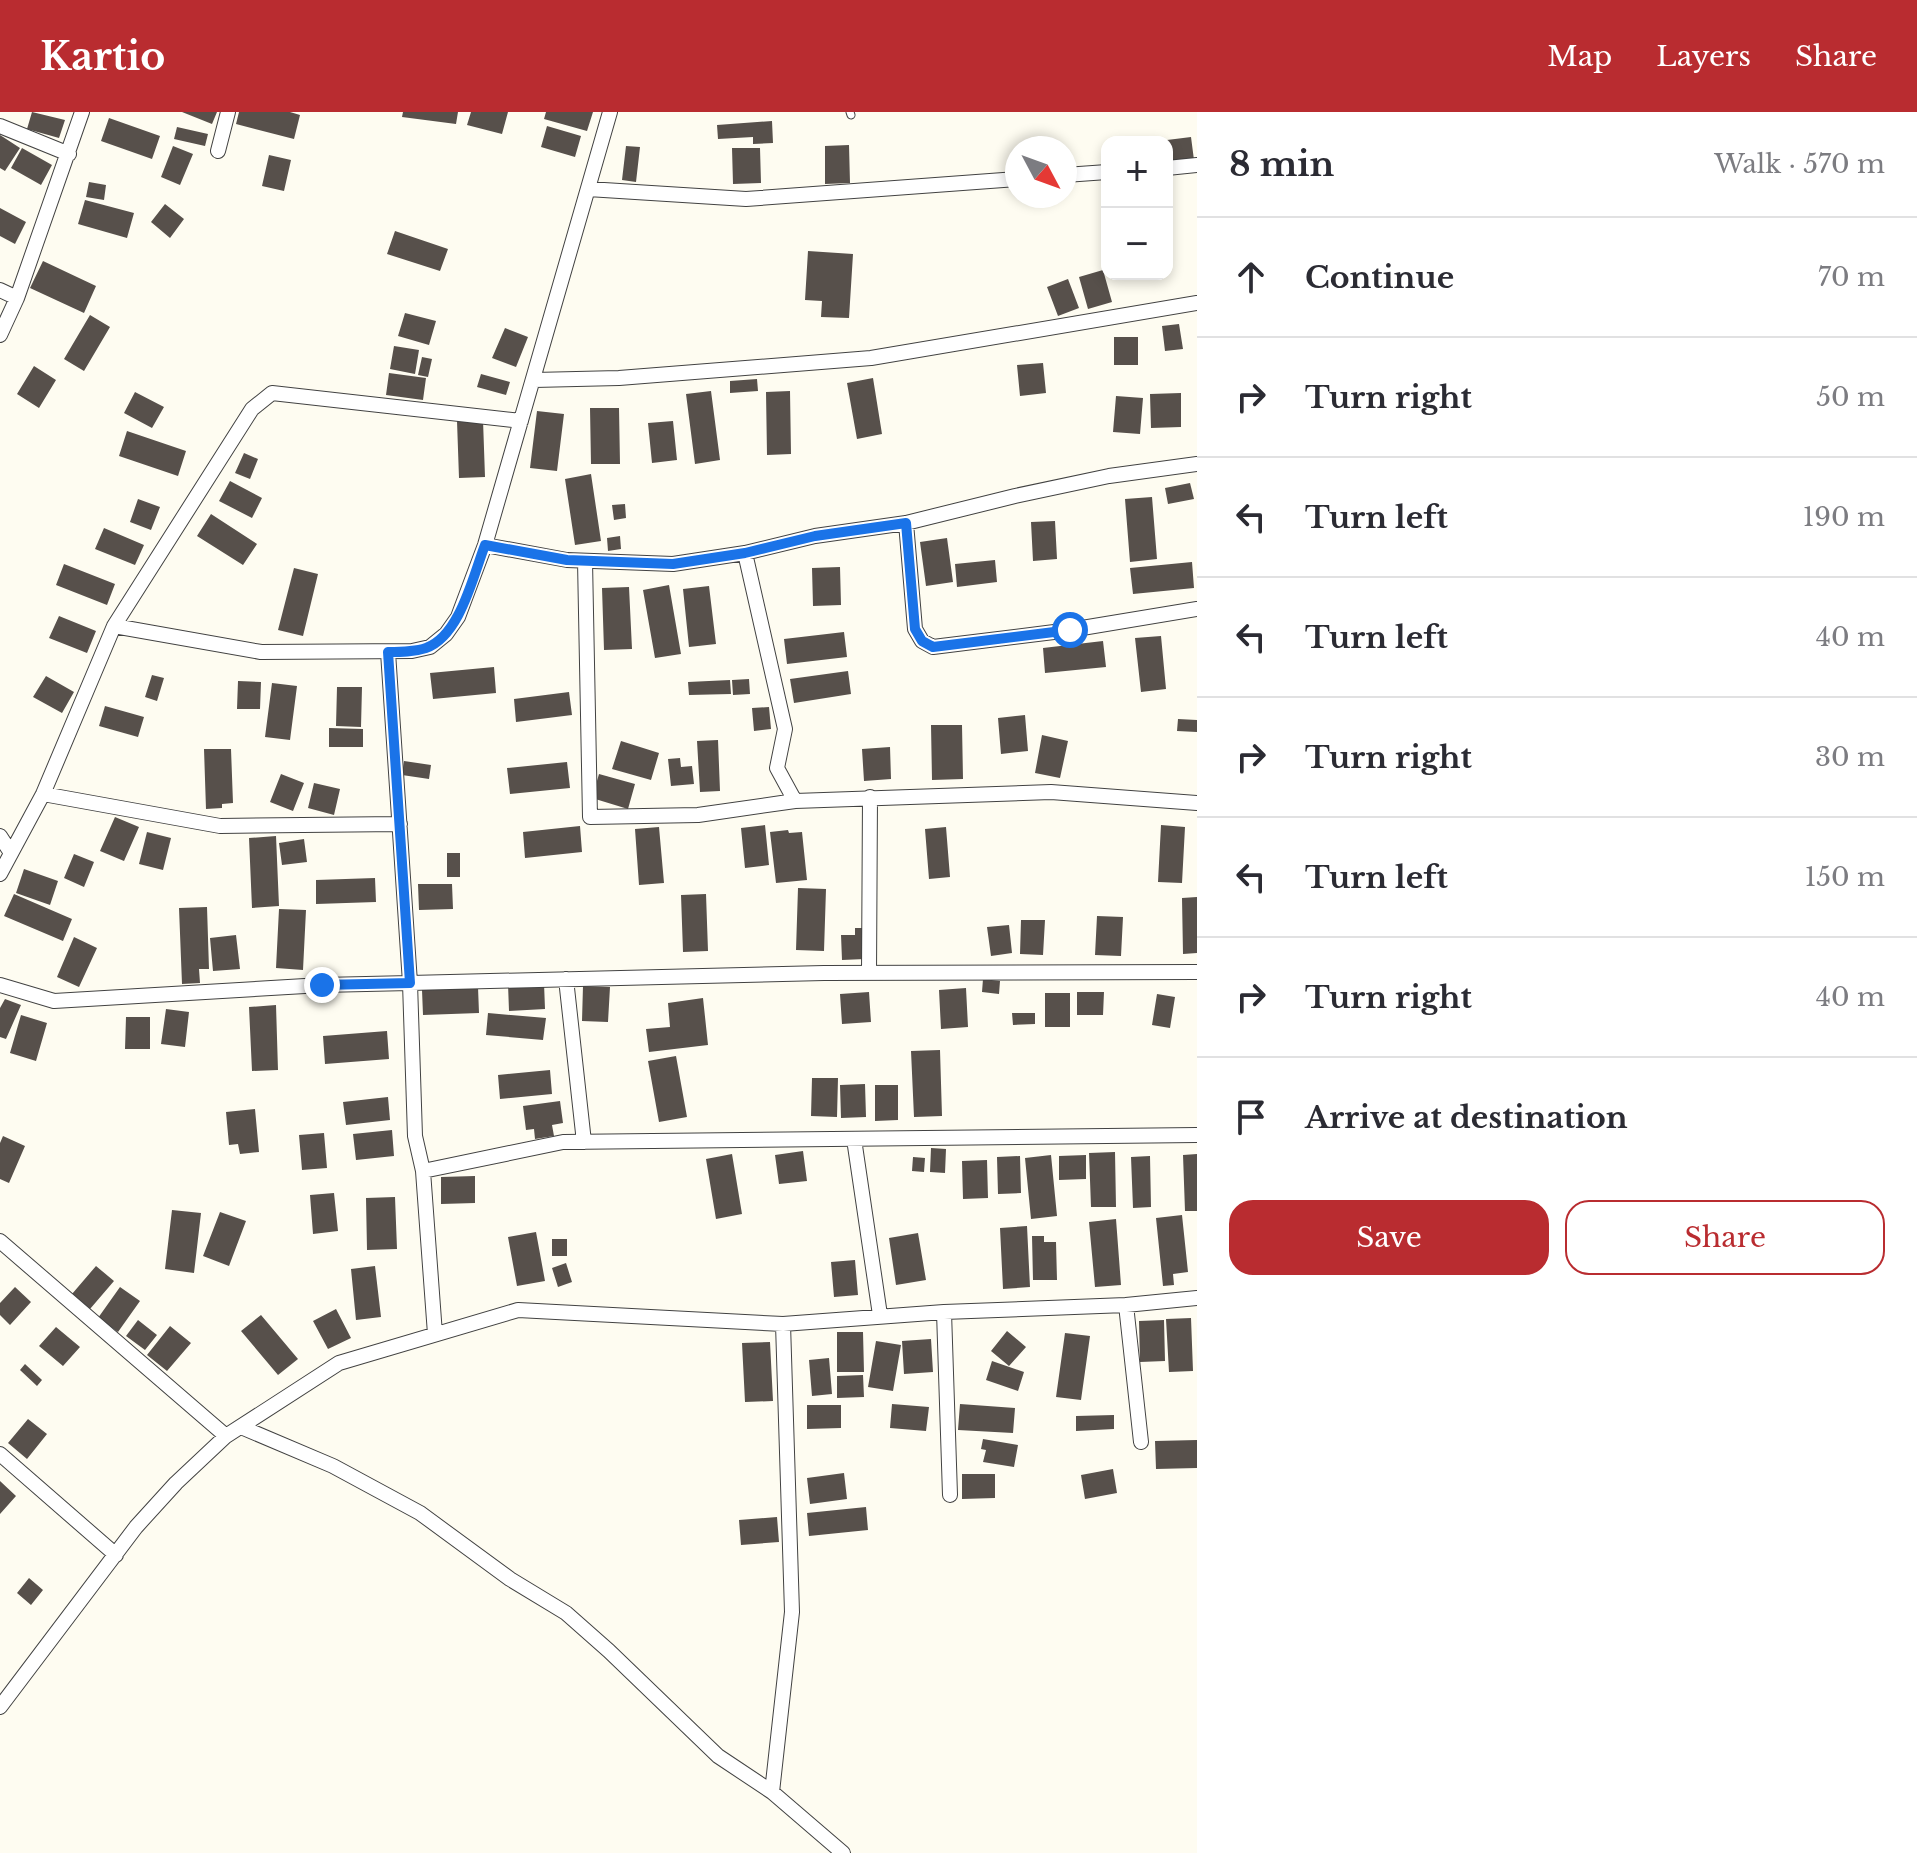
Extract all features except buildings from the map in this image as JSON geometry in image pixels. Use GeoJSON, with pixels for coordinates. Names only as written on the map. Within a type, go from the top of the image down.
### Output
{"type":"FeatureCollection","features":[{"type":"Feature","properties":{"kind":"street"},"geometry":{"type":"LineString","coordinates":[[0,335],[17,298],[82,112]]}},
{"type":"Feature","properties":{"kind":"street"},"geometry":{"type":"LineString","coordinates":[[218,151],[228,112]]}},
{"type":"Feature","properties":{"kind":"street"},"geometry":{"type":"LineString","coordinates":[[114,626],[243,651],[388,652],[430,647],[446,634],[458,617],[485,545],[610,112]]}},
{"type":"Feature","properties":{"kind":"street"},"geometry":{"type":"LineString","coordinates":[[0,126],[69,154]]}},
{"type":"Feature","properties":{"kind":"street"},"geometry":{"type":"LineString","coordinates":[[1173,167],[1197,165]]}},
{"type":"Feature","properties":{"kind":"street"},"geometry":{"type":"LineString","coordinates":[[1077,174],[1101,172]]}},
{"type":"Feature","properties":{"kind":"street"},"geometry":{"type":"LineString","coordinates":[[588,189],[746,199],[1005,180]]}},
{"type":"Feature","properties":{"kind":"street"},"geometry":{"type":"LineString","coordinates":[[0,290],[17,298]]}},
{"type":"Feature","properties":{"kind":"street"},"geometry":{"type":"LineString","coordinates":[[534,380],[619,378],[871,358],[1197,303]]}},
{"type":"Feature","properties":{"kind":"street"},"geometry":{"type":"LineString","coordinates":[[0,874],[43,794],[114,626],[252,409],[272,393],[521,421]]}},
{"type":"Feature","properties":{"kind":"street"},"geometry":{"type":"LineString","coordinates":[[485,545],[585,561],[673,564],[745,553],[815,536],[906,523],[1109,476],[1197,464]]}},
{"type":"Feature","properties":{"kind":"street"},"geometry":{"type":"LineString","coordinates":[[906,523],[915,629],[922,641],[933,647],[1086,628],[1197,609]]}},
{"type":"Feature","properties":{"kind":"street"},"geometry":{"type":"LineString","coordinates":[[745,553],[785,729],[777,768],[795,801]]}},
{"type":"Feature","properties":{"kind":"street"},"geometry":{"type":"LineString","coordinates":[[585,561],[590,817],[698,815],[795,801],[1051,792],[1197,803]]}},
{"type":"Feature","properties":{"kind":"street"},"geometry":{"type":"LineString","coordinates":[[388,652],[410,983],[415,1136],[423,1171],[435,1334]]}},
{"type":"Feature","properties":{"kind":"street"},"geometry":{"type":"LineString","coordinates":[[43,794],[220,826],[400,824]]}},
{"type":"Feature","properties":{"kind":"street"},"geometry":{"type":"LineString","coordinates":[[869,973],[870,797]]}},
{"type":"Feature","properties":{"kind":"street"},"geometry":{"type":"LineString","coordinates":[[0,836],[11,853]]}},
{"type":"Feature","properties":{"kind":"street"},"geometry":{"type":"LineString","coordinates":[[0,985],[54,1001],[322,985],[869,973],[1197,972]]}},
{"type":"Feature","properties":{"kind":"street"},"geometry":{"type":"LineString","coordinates":[[566,979],[584,1142]]}},
{"type":"Feature","properties":{"kind":"street"},"geometry":{"type":"LineString","coordinates":[[423,1171],[563,1142],[1197,1135]]}},
{"type":"Feature","properties":{"kind":"street"},"geometry":{"type":"LineString","coordinates":[[854,1139],[880,1315]]}},
{"type":"Feature","properties":{"kind":"street"},"geometry":{"type":"LineString","coordinates":[[0,1241],[226,1436]]}},
{"type":"Feature","properties":{"kind":"street"},"geometry":{"type":"LineString","coordinates":[[0,1707],[6,1686],[136,1527],[176,1483],[226,1436],[339,1363],[518,1310],[783,1324],[880,1315],[1126,1305],[1197,1298]]}},
{"type":"Feature","properties":{"kind":"street"},"geometry":{"type":"LineString","coordinates":[[1126,1305],[1141,1442]]}},
{"type":"Feature","properties":{"kind":"street"},"geometry":{"type":"LineString","coordinates":[[944,1312],[950,1495]]}},
{"type":"Feature","properties":{"kind":"street"},"geometry":{"type":"LineString","coordinates":[[772,1792],[792,1612],[783,1324]]}},
{"type":"Feature","properties":{"kind":"street"},"geometry":{"type":"LineString","coordinates":[[241,1427],[333,1466],[420,1513],[510,1579],[566,1613],[718,1756],[772,1792],[843,1853]]}},
{"type":"Feature","properties":{"kind":"street"},"geometry":{"type":"LineString","coordinates":[[0,1454],[116,1555]]}},
{"type":"Feature","properties":{"kind":"route"},"geometry":{"type":"LineString","coordinates":[[322,985],[410,983],[388,652],[430,647],[446,634],[458,617],[485,545],[567,560],[673,564],[745,553],[815,536],[906,523],[915,629],[922,641],[933,647],[1070,630]]}}]}
